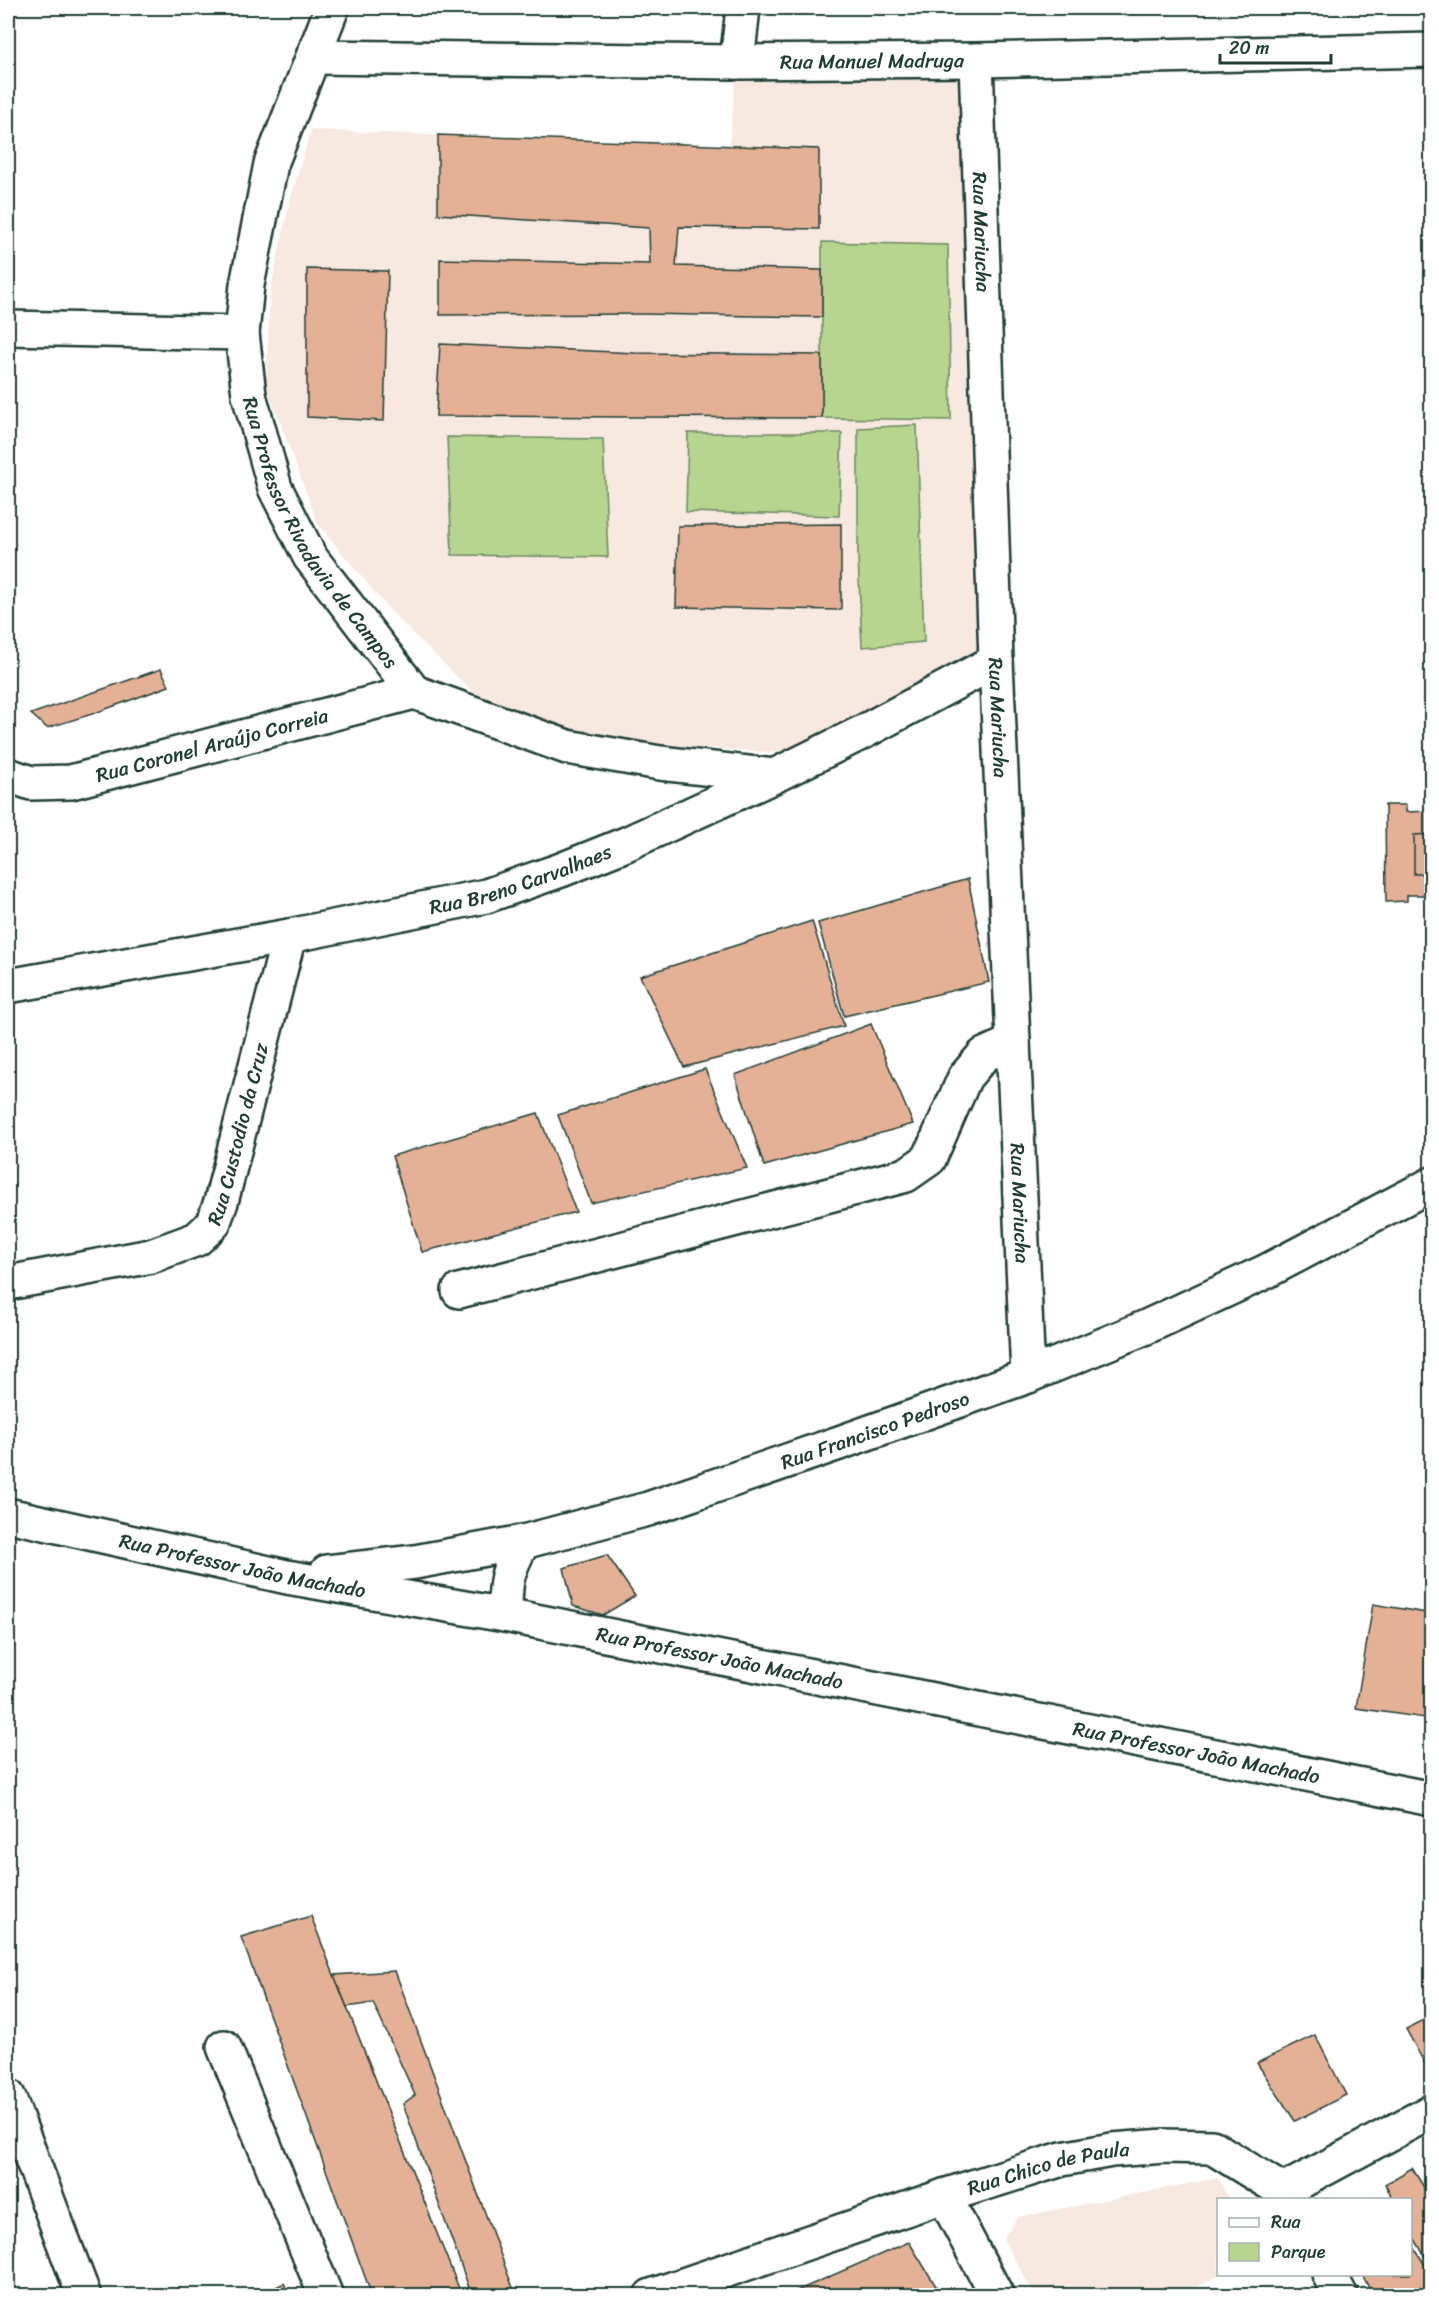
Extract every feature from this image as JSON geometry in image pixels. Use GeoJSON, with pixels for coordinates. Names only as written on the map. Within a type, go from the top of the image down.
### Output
{"type":"FeatureCollection","features":[{"type":"Feature","properties":{"kind":"street","name":"Rua Professor Rivadavia de Campos"},"geometry":{"type":"LineString","coordinates":[[332,8],[271,164],[247,285],[242,333],[249,395],[275,488],[310,557],[414,692]]}},
{"type":"Feature","properties":{"kind":"street"},"geometry":{"type":"LineString","coordinates":[[737,62],[743,8]]}},
{"type":"Feature","properties":{"kind":"street","name":"Rua Manuel Madruga"},"geometry":{"type":"LineString","coordinates":[[314,57],[737,62],[976,60],[1431,50]]}},
{"type":"Feature","properties":{"kind":"street","name":"Rua Mariucha"},"geometry":{"type":"LineString","coordinates":[[976,60],[996,661],[1028,1376]]}},
{"type":"Feature","properties":{"kind":"street"},"geometry":{"type":"LineString","coordinates":[[8,327],[242,333]]}},
{"type":"Feature","properties":{"kind":"street","name":"Rua Breno Carvalhaes"},"geometry":{"type":"LineString","coordinates":[[8,986],[288,936],[486,896],[626,844],[774,776],[863,732],[996,661]]}},
{"type":"Feature","properties":{"kind":"street"},"geometry":{"type":"LineString","coordinates":[[414,692],[567,747],[660,763],[774,776]]}},
{"type":"Feature","properties":{"kind":"street","name":"Rua Coronel Araújo Correia"},"geometry":{"type":"LineString","coordinates":[[8,775],[31,783],[71,782],[414,692]]}},
{"type":"Feature","properties":{"kind":"street","name":"Rua Custodio da Cruz"},"geometry":{"type":"LineString","coordinates":[[8,1283],[151,1256],[197,1239],[213,1224],[221,1202],[288,936]]}},
{"type":"Feature","properties":{"kind":"street"},"geometry":{"type":"LineString","coordinates":[[459,1291],[906,1175],[929,1159],[964,1077],[984,1055],[1013,1042]]}},
{"type":"Feature","properties":{"kind":"street","name":"Rua Francisco Pedroso"},"geometry":{"type":"LineString","coordinates":[[286,1577],[415,1562],[523,1542],[648,1509],[1028,1376],[1144,1328],[1264,1272],[1431,1184]]}},
{"type":"Feature","properties":{"kind":"street","name":"Rua Professor João Machado"},"geometry":{"type":"LineString","coordinates":[[8,1515],[286,1577],[505,1615],[1431,1799]]}},
{"type":"Feature","properties":{"kind":"street"},"geometry":{"type":"LineString","coordinates":[[505,1615],[505,1584],[523,1542]]}},
{"type":"Feature","properties":{"kind":"street"},"geometry":{"type":"LineString","coordinates":[[224,2047],[326,2295]]}},
{"type":"Feature","properties":{"kind":"street"},"geometry":{"type":"LineString","coordinates":[[8,2096],[84,2295]]}},
{"type":"Feature","properties":{"kind":"street","name":"Rua Chico de Paula"},"geometry":{"type":"LineString","coordinates":[[651,2295],[944,2196],[1062,2159],[1112,2150],[1166,2146],[1212,2147],[1285,2195],[1431,2111]]}},
{"type":"Feature","properties":{"kind":"street"},"geometry":{"type":"LineString","coordinates":[[944,2196],[997,2295]]}},
{"type":"Feature","properties":{"kind":"street"},"geometry":{"type":"LineString","coordinates":[[1330,2276],[1341,2295]]}},
{"type":"Feature","properties":{"kind":"shaded area"},"geometry":{"type":"Polygon","coordinates":[[[962,49],[999,639],[799,754],[559,738],[473,692],[390,611],[318,524],[266,385],[270,293],[289,204],[311,130],[729,147],[737,62],[962,49]]]}},
{"type":"Feature","properties":{"kind":"shaded area"},"geometry":{"type":"Polygon","coordinates":[[[1218,2178],[1228,2198],[1217,2198],[1217,2276],[1180,2295],[1035,2295],[1003,2239],[1018,2217],[1218,2178]]]}},
{"type":"Feature","properties":{"kind":"green space"},"geometry":{"type":"Polygon","coordinates":[[[822,242],[948,245],[951,420],[822,418],[822,242]]]}},
{"type":"Feature","properties":{"kind":"green space"},"geometry":{"type":"Polygon","coordinates":[[[917,425],[924,642],[862,647],[858,557],[858,428],[917,425]]]}},
{"type":"Feature","properties":{"kind":"green space"},"geometry":{"type":"Polygon","coordinates":[[[688,433],[842,433],[839,516],[686,512],[688,433]]]}},
{"type":"Feature","properties":{"kind":"green space"},"geometry":{"type":"Polygon","coordinates":[[[447,437],[603,439],[608,557],[452,555],[447,437]]]}},
{"type":"Feature","properties":{"kind":"building"},"geometry":{"type":"Polygon","coordinates":[[[438,135],[819,149],[819,229],[679,227],[676,266],[822,270],[822,317],[642,314],[440,315],[440,259],[650,264],[649,228],[438,214],[438,135]]]}},
{"type":"Feature","properties":{"kind":"building"},"geometry":{"type":"Polygon","coordinates":[[[307,269],[388,271],[384,421],[307,417],[307,269]]]}},
{"type":"Feature","properties":{"kind":"building"},"geometry":{"type":"Polygon","coordinates":[[[440,344],[635,353],[822,355],[822,418],[436,416],[440,344]]]}},
{"type":"Feature","properties":{"kind":"building"},"geometry":{"type":"Polygon","coordinates":[[[841,524],[841,610],[676,607],[678,526],[841,524]]]}},
{"type":"Feature","properties":{"kind":"building"},"geometry":{"type":"Polygon","coordinates":[[[161,669],[169,686],[95,713],[47,728],[31,714],[161,669]]]}},
{"type":"Feature","properties":{"kind":"building"},"geometry":{"type":"Polygon","coordinates":[[[1385,805],[1406,805],[1406,812],[1432,811],[1432,895],[1407,895],[1407,901],[1386,902],[1385,805]]]}},
{"type":"Feature","properties":{"kind":"building"},"geometry":{"type":"Polygon","coordinates":[[[1432,834],[1432,874],[1414,874],[1414,835],[1432,834]]]}},
{"type":"Feature","properties":{"kind":"building"},"geometry":{"type":"Polygon","coordinates":[[[968,879],[989,982],[844,1016],[818,923],[968,879]]]}},
{"type":"Feature","properties":{"kind":"building"},"geometry":{"type":"Polygon","coordinates":[[[812,921],[844,1026],[684,1067],[640,976],[812,921]]]}},
{"type":"Feature","properties":{"kind":"building"},"geometry":{"type":"Polygon","coordinates":[[[871,1024],[913,1124],[764,1166],[735,1075],[871,1024]]]}},
{"type":"Feature","properties":{"kind":"building"},"geometry":{"type":"Polygon","coordinates":[[[705,1069],[747,1168],[591,1203],[558,1115],[705,1069]]]}},
{"type":"Feature","properties":{"kind":"building"},"geometry":{"type":"Polygon","coordinates":[[[538,1113],[576,1212],[422,1252],[392,1156],[538,1113]]]}},
{"type":"Feature","properties":{"kind":"building"},"geometry":{"type":"Polygon","coordinates":[[[607,1555],[635,1596],[603,1615],[573,1606],[564,1568],[607,1555]]]}},
{"type":"Feature","properties":{"kind":"building"},"geometry":{"type":"Polygon","coordinates":[[[1373,1604],[1432,1614],[1432,1719],[1356,1708],[1373,1604]]]}},
{"type":"Feature","properties":{"kind":"building"},"geometry":{"type":"Polygon","coordinates":[[[311,1916],[462,2296],[372,2296],[241,1937],[311,1916]]]}},
{"type":"Feature","properties":{"kind":"building"},"geometry":{"type":"Polygon","coordinates":[[[395,1971],[516,2296],[472,2296],[403,2104],[415,2095],[373,2003],[347,2007],[334,1975],[395,1971]]]}},
{"type":"Feature","properties":{"kind":"building"},"geometry":{"type":"Polygon","coordinates":[[[1432,2016],[1432,2077],[1406,2029],[1432,2016]]]}},
{"type":"Feature","properties":{"kind":"building"},"geometry":{"type":"Polygon","coordinates":[[[1315,2035],[1346,2095],[1295,2121],[1257,2063],[1315,2035]]]}},
{"type":"Feature","properties":{"kind":"building"},"geometry":{"type":"Polygon","coordinates":[[[1412,2168],[1432,2200],[1432,2268],[1412,2234],[1412,2198],[1392,2198],[1385,2184],[1412,2168]]]}},
{"type":"Feature","properties":{"kind":"building"},"geometry":{"type":"Polygon","coordinates":[[[909,2242],[942,2296],[785,2296],[909,2242]]]}},
{"type":"Feature","properties":{"kind":"building"},"geometry":{"type":"Polygon","coordinates":[[[1412,2244],[1432,2276],[1432,2296],[1373,2296],[1363,2276],[1412,2276],[1412,2244]]]}},
{"type":"Feature","properties":{"kind":"building"},"geometry":{"type":"Polygon","coordinates":[[[284,2283],[289,2296],[258,2296],[284,2283]]]}}]}
